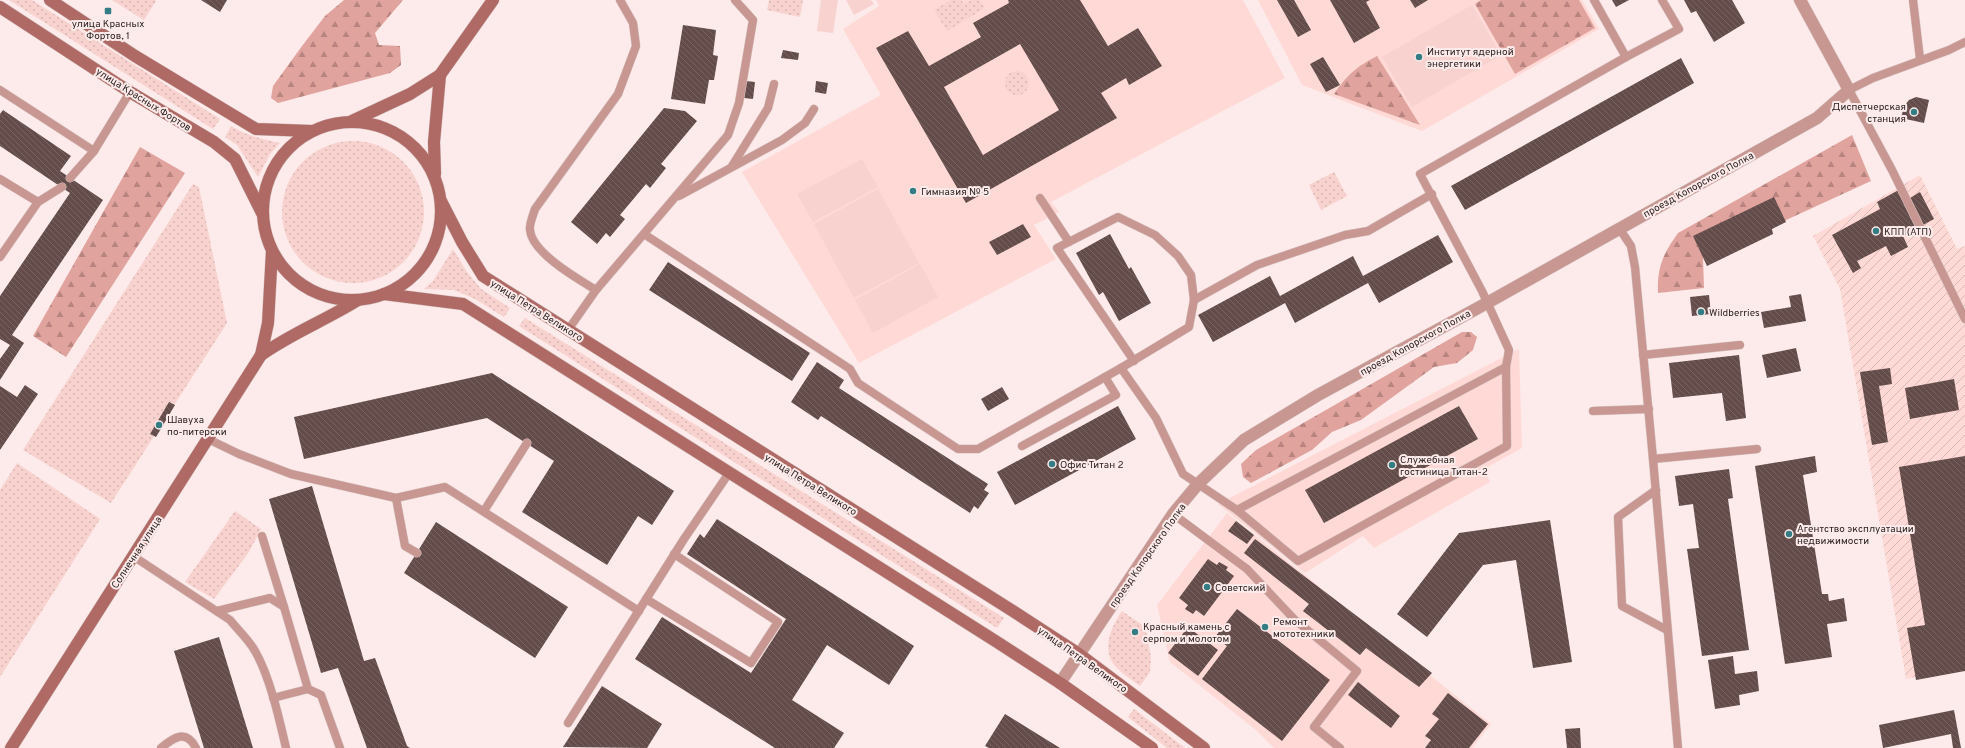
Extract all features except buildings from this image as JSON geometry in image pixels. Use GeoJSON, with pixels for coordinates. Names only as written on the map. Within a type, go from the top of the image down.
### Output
{"type":"FeatureCollection","features":[{"type":"Feature","properties":{"kind":"street"},"geometry":{"type":"LineString","coordinates":[[50,0],[135,56],[256,129],[312,131]]}},
{"type":"Feature","properties":{"kind":"street"},"geometry":{"type":"LineString","coordinates":[[350,122],[410,94],[440,75],[493,0]]}},
{"type":"Feature","properties":{"kind":"street"},"geometry":{"type":"LineString","coordinates":[[1800,0],[1849,90]]}},
{"type":"Feature","properties":{"kind":"street","name":"улица Красных Фортов"},"geometry":{"type":"LineString","coordinates":[[0,7],[130,92],[214,142],[235,159],[263,215]]}},
{"type":"Feature","properties":{"kind":"street"},"geometry":{"type":"LineString","coordinates":[[435,177],[421,154],[401,136],[377,125],[350,122],[331,124],[312,131],[289,148],[275,166],[268,181],[264,198],[263,215],[266,233],[272,250],[281,265],[293,278],[308,288],[324,295],[341,299],[358,300],[384,294],[407,281],[425,263],[431,252],[440,227],[441,202],[435,177],[434,142],[440,75]]}},
{"type":"Feature","properties":{"kind":"street","name":"проезд Копорского Полка"},"geometry":{"type":"LineString","coordinates":[[1060,683],[1173,514],[1198,484],[1244,440],[1318,395],[1487,303],[1817,118],[1849,90]]}},
{"type":"Feature","properties":{"kind":"street","name":"улица Петра Великого"},"geometry":{"type":"LineString","coordinates":[[441,202],[462,242],[483,276],[1079,654],[1204,748]]}},
{"type":"Feature","properties":{"kind":"street","name":"Солнечная улица"},"geometry":{"type":"LineString","coordinates":[[11,748],[261,355],[268,323],[272,250]]}},
{"type":"Feature","properties":{"kind":"street"},"geometry":{"type":"LineString","coordinates":[[384,294],[463,304],[1060,683],[1152,748]]}},
{"type":"Feature","properties":{"kind":"street","name":"Солнечная улица"},"geometry":{"type":"LineString","coordinates":[[261,355],[282,340],[309,325],[332,316],[358,300]]}},
{"type":"Feature","properties":{"kind":"lane"},"geometry":{"type":"LineString","coordinates":[[596,290],[552,261],[536,244],[530,230],[534,209],[618,94],[636,46],[633,23],[620,0]]}},
{"type":"Feature","properties":{"kind":"lane"},"geometry":{"type":"LineString","coordinates":[[568,330],[596,290],[728,135],[739,103],[753,20],[735,0]]}},
{"type":"Feature","properties":{"kind":"lane"},"geometry":{"type":"LineString","coordinates":[[1594,0],[1626,57]]}},
{"type":"Feature","properties":{"kind":"lane"},"geometry":{"type":"LineString","coordinates":[[1121,368],[1156,418],[1183,474],[1237,510],[1298,561],[1507,446],[1506,367],[1509,350],[1432,194],[1420,174],[1626,57],[1679,29],[1662,0]]}},
{"type":"Feature","properties":{"kind":"lane"},"geometry":{"type":"LineString","coordinates":[[1913,0],[1920,59]]}},
{"type":"Feature","properties":{"kind":"lane"},"geometry":{"type":"LineString","coordinates":[[1965,42],[1949,50],[1920,59],[1873,78],[1849,90],[1892,170],[1965,319]]}},
{"type":"Feature","properties":{"kind":"lane"},"geometry":{"type":"LineString","coordinates":[[731,167],[768,108],[774,84]]}},
{"type":"Feature","properties":{"kind":"lane"},"geometry":{"type":"LineString","coordinates":[[0,90],[94,151]]}},
{"type":"Feature","properties":{"kind":"lane"},"geometry":{"type":"LineString","coordinates":[[70,178],[94,151],[130,92]]}},
{"type":"Feature","properties":{"kind":"lane"},"geometry":{"type":"LineString","coordinates":[[673,199],[782,140],[805,123],[814,109]]}},
{"type":"Feature","properties":{"kind":"lane"},"geometry":{"type":"LineString","coordinates":[[0,179],[38,202]]}},
{"type":"Feature","properties":{"kind":"lane"},"geometry":{"type":"LineString","coordinates":[[0,257],[38,202],[62,187]]}},
{"type":"Feature","properties":{"kind":"lane"},"geometry":{"type":"LineString","coordinates":[[1194,300],[1257,265],[1345,235],[1368,231],[1432,194]]}},
{"type":"Feature","properties":{"kind":"lane"},"geometry":{"type":"LineString","coordinates":[[1040,198],[1069,242]]}},
{"type":"Feature","properties":{"kind":"lane"},"geometry":{"type":"LineString","coordinates":[[644,234],[850,368],[858,383],[958,449],[978,449],[1134,361],[1189,327],[1194,300],[1191,275],[1178,256],[1155,234],[1118,217],[1057,248],[1134,361]]}},
{"type":"Feature","properties":{"kind":"lane"},"geometry":{"type":"LineString","coordinates":[[1619,228],[1631,246],[1633,260],[1656,490],[1678,748]]}},
{"type":"Feature","properties":{"kind":"lane"},"geometry":{"type":"LineString","coordinates":[[1643,355],[1740,345]]}},
{"type":"Feature","properties":{"kind":"lane"},"geometry":{"type":"LineString","coordinates":[[1237,510],[1506,367]]}},
{"type":"Feature","properties":{"kind":"lane"},"geometry":{"type":"LineString","coordinates":[[1022,446],[1116,395],[1105,377]]}},
{"type":"Feature","properties":{"kind":"lane"},"geometry":{"type":"LineString","coordinates":[[1593,411],[1648,409]]}},
{"type":"Feature","properties":{"kind":"lane"},"geometry":{"type":"LineString","coordinates":[[208,439],[238,454],[291,474],[396,498],[445,487],[639,611]]}},
{"type":"Feature","properties":{"kind":"lane"},"geometry":{"type":"LineString","coordinates":[[484,511],[527,443]]}},
{"type":"Feature","properties":{"kind":"lane"},"geometry":{"type":"LineString","coordinates":[[1653,458],[1757,449]]}},
{"type":"Feature","properties":{"kind":"lane"},"geometry":{"type":"LineString","coordinates":[[568,723],[674,554],[729,473]]}},
{"type":"Feature","properties":{"kind":"lane"},"geometry":{"type":"LineString","coordinates":[[1656,490],[1618,517],[1622,606],[1667,630]]}},
{"type":"Feature","properties":{"kind":"lane"},"geometry":{"type":"LineString","coordinates":[[396,498],[405,546],[417,553]]}},
{"type":"Feature","properties":{"kind":"lane"},"geometry":{"type":"LineString","coordinates":[[1173,514],[1247,569],[1294,619],[1358,671],[1314,727],[1340,748]]}},
{"type":"Feature","properties":{"kind":"lane"},"geometry":{"type":"LineString","coordinates":[[262,536],[308,689]]}},
{"type":"Feature","properties":{"kind":"lane"},"geometry":{"type":"LineString","coordinates":[[646,599],[751,663],[778,622],[674,554]]}},
{"type":"Feature","properties":{"kind":"lane"},"geometry":{"type":"LineString","coordinates":[[133,556],[230,620],[255,651],[273,698],[286,748]]}},
{"type":"Feature","properties":{"kind":"lane"},"geometry":{"type":"LineString","coordinates":[[217,611],[270,598],[284,606]]}},
{"type":"Feature","properties":{"kind":"lane"},"geometry":{"type":"LineString","coordinates":[[273,698],[308,689],[321,695],[340,748]]}},
{"type":"Feature","properties":{"kind":"lane"},"geometry":{"type":"LineString","coordinates":[[161,748],[176,737],[185,737],[193,741],[196,748]]}},
{"type":"Feature","properties":{"kind":"shaded area"},"geometry":{"type":"Polygon","coordinates":[[[9,0],[32,0],[220,119],[213,129],[9,0]]]}},
{"type":"Feature","properties":{"kind":"shaded area"},"geometry":{"type":"Polygon","coordinates":[[[112,0],[155,0],[156,1],[144,20],[112,0]]]}},
{"type":"Feature","properties":{"kind":"shaded area"},"geometry":{"type":"Polygon","coordinates":[[[769,0],[803,0],[800,17],[767,10],[769,0]]]}},
{"type":"Feature","properties":{"kind":"shaded area"},"geometry":{"type":"Polygon","coordinates":[[[821,0],[838,0],[833,33],[817,31],[821,0]]]}},
{"type":"Feature","properties":{"kind":"shaded area"},"geometry":{"type":"Polygon","coordinates":[[[846,0],[871,0],[874,4],[854,15],[846,0]]]}},
{"type":"Feature","properties":{"kind":"shaded area","name":"Гимназия № 5"},"geometry":{"type":"Polygon","coordinates":[[[876,0],[1243,0],[1285,78],[1051,202],[1059,212],[1034,225],[1056,259],[859,363],[742,172],[881,95],[843,29],[879,6],[876,0]]]}},
{"type":"Feature","properties":{"kind":"shaded area"},"geometry":{"type":"Polygon","coordinates":[[[951,0],[961,0],[964,4],[972,0],[980,0],[985,8],[947,31],[934,10],[951,0]]]}},
{"type":"Feature","properties":{"kind":"shaded area","name":"Институт ядерной энергетики"},"geometry":{"type":"Polygon","coordinates":[[[1258,0],[1582,0],[1599,29],[1422,131],[1302,85],[1258,0]]]}},
{"type":"Feature","properties":{"kind":"shaded area"},"geometry":{"type":"Polygon","coordinates":[[[1472,5],[1501,55],[1412,107],[1382,57],[1472,5]]]}},
{"type":"Feature","properties":{"kind":"shaded area"},"geometry":{"type":"Polygon","coordinates":[[[1017,71],[1025,75],[1029,83],[1025,91],[1017,95],[1009,91],[1005,83],[1009,75],[1017,71]]]}},
{"type":"Feature","properties":{"kind":"shaded area"},"geometry":{"type":"Polygon","coordinates":[[[231,126],[249,135],[280,143],[270,154],[258,177],[237,145],[225,137],[231,126]]]}},
{"type":"Feature","properties":{"kind":"shaded area"},"geometry":{"type":"Polygon","coordinates":[[[360,141],[387,149],[404,161],[419,185],[423,198],[423,226],[419,239],[404,263],[380,278],[367,282],[346,283],[319,275],[302,263],[287,239],[283,226],[282,205],[290,178],[302,161],[326,146],[339,142],[360,141]]]}},
{"type":"Feature","properties":{"kind":"shaded area"},"geometry":{"type":"Polygon","coordinates":[[[862,159],[878,187],[813,222],[797,194],[862,159]]]}},
{"type":"Feature","properties":{"kind":"shaded area"},"geometry":{"type":"Polygon","coordinates":[[[1334,172],[1347,196],[1321,210],[1309,185],[1334,172]]]}},
{"type":"Feature","properties":{"kind":"shaded area"},"geometry":{"type":"Polygon","coordinates":[[[1920,175],[1957,249],[1965,246],[1965,667],[1906,679],[1840,289],[1813,236],[1920,175]]]}},
{"type":"Feature","properties":{"kind":"shaded area"},"geometry":{"type":"Polygon","coordinates":[[[193,184],[199,187],[227,323],[111,503],[23,450],[193,184]]]}},
{"type":"Feature","properties":{"kind":"shaded area"},"geometry":{"type":"Polygon","coordinates":[[[878,189],[919,263],[854,298],[814,224],[878,189]]]}},
{"type":"Feature","properties":{"kind":"shaded area"},"geometry":{"type":"Polygon","coordinates":[[[453,249],[467,272],[481,289],[510,308],[504,317],[475,299],[454,290],[424,289],[433,281],[453,249]]]}},
{"type":"Feature","properties":{"kind":"shaded area"},"geometry":{"type":"Polygon","coordinates":[[[920,264],[938,297],[873,333],[855,300],[920,264]]]}},
{"type":"Feature","properties":{"kind":"shaded area"},"geometry":{"type":"Polygon","coordinates":[[[525,318],[1004,618],[997,628],[519,326],[525,318]]]}},
{"type":"Feature","properties":{"kind":"shaded area"},"geometry":{"type":"Polygon","coordinates":[[[1519,349],[1522,448],[1484,469],[1490,482],[1374,548],[1363,536],[1305,573],[1218,504],[1519,349]]]}},
{"type":"Feature","properties":{"kind":"shaded area"},"geometry":{"type":"Polygon","coordinates":[[[17,463],[100,519],[0,677],[0,490],[17,463]]]}},
{"type":"Feature","properties":{"kind":"shaded area"},"geometry":{"type":"Polygon","coordinates":[[[235,511],[261,529],[249,552],[214,599],[185,582],[235,511]]]}},
{"type":"Feature","properties":{"kind":"shaded area"},"geometry":{"type":"Polygon","coordinates":[[[1227,513],[1491,724],[1472,748],[1274,748],[1256,730],[1170,662],[1157,605],[1227,513]]]}},
{"type":"Feature","properties":{"kind":"shaded area"},"geometry":{"type":"Polygon","coordinates":[[[1122,611],[1144,626],[1146,631],[1151,657],[1150,672],[1140,686],[1117,668],[1109,654],[1108,647],[1111,632],[1122,611]]]}},
{"type":"Feature","properties":{"kind":"shaded area"},"geometry":{"type":"Polygon","coordinates":[[[1134,709],[1185,748],[1167,748],[1128,717],[1134,709]]]}},
{"type":"Feature","properties":{"kind":"green space"},"geometry":{"type":"Polygon","coordinates":[[[344,0],[403,0],[375,33],[379,45],[400,46],[401,65],[390,73],[278,103],[271,98],[273,86],[325,16],[344,0]]]}},
{"type":"Feature","properties":{"kind":"green space"},"geometry":{"type":"Polygon","coordinates":[[[1481,0],[1579,0],[1595,28],[1515,74],[1475,4],[1481,0]]]}},
{"type":"Feature","properties":{"kind":"green space"},"geometry":{"type":"Polygon","coordinates":[[[1377,56],[1420,125],[1334,94],[1352,72],[1377,56]]]}},
{"type":"Feature","properties":{"kind":"green space"},"geometry":{"type":"Polygon","coordinates":[[[1852,135],[1871,181],[1703,258],[1704,288],[1658,293],[1662,261],[1668,248],[1678,233],[1852,135]]]}},
{"type":"Feature","properties":{"kind":"green space"},"geometry":{"type":"Polygon","coordinates":[[[140,147],[185,173],[66,357],[33,336],[140,147]]]}},
{"type":"Feature","properties":{"kind":"green space"},"geometry":{"type":"Polygon","coordinates":[[[1462,332],[1471,332],[1477,337],[1473,350],[1457,363],[1434,367],[1361,420],[1332,432],[1312,450],[1251,483],[1243,477],[1241,464],[1256,450],[1462,332]]]}},
{"type":"Feature","properties":{"kind":"place","name":"улица Красных Фортов, 1"},"geometry":{"type":"Point","coordinates":[108,11]}},
{"type":"Feature","properties":{"kind":"place","name":"Институт ядерной энергетики"},"geometry":{"type":"Point","coordinates":[1419,57]}},
{"type":"Feature","properties":{"kind":"place","name":"Диспетчерская станция"},"geometry":{"type":"Point","coordinates":[1914,112]}},
{"type":"Feature","properties":{"kind":"place","name":"Гимназия № 5"},"geometry":{"type":"Point","coordinates":[913,191]}},
{"type":"Feature","properties":{"kind":"place","name":"КПП (АТП)"},"geometry":{"type":"Point","coordinates":[1876,231]}},
{"type":"Feature","properties":{"kind":"place","name":"Wildberries"},"geometry":{"type":"Point","coordinates":[1701,312]}},
{"type":"Feature","properties":{"kind":"place","name":"Шавуха по-питерски"},"geometry":{"type":"Point","coordinates":[159,425]}},
{"type":"Feature","properties":{"kind":"place","name":"Офис Титан 2"},"geometry":{"type":"Point","coordinates":[1052,464]}},
{"type":"Feature","properties":{"kind":"place","name":"Служебная гостиница Титан-2"},"geometry":{"type":"Point","coordinates":[1392,465]}},
{"type":"Feature","properties":{"kind":"place","name":"Агентство эксплуатации недвижимости"},"geometry":{"type":"Point","coordinates":[1789,534]}},
{"type":"Feature","properties":{"kind":"place","name":"Советский"},"geometry":{"type":"Point","coordinates":[1207,587]}},
{"type":"Feature","properties":{"kind":"place","name":"Ремонт мототехники"},"geometry":{"type":"Point","coordinates":[1265,627]}},
{"type":"Feature","properties":{"kind":"place","name":"Красный камень с серпом и молотом"},"geometry":{"type":"Point","coordinates":[1135,632]}}]}
